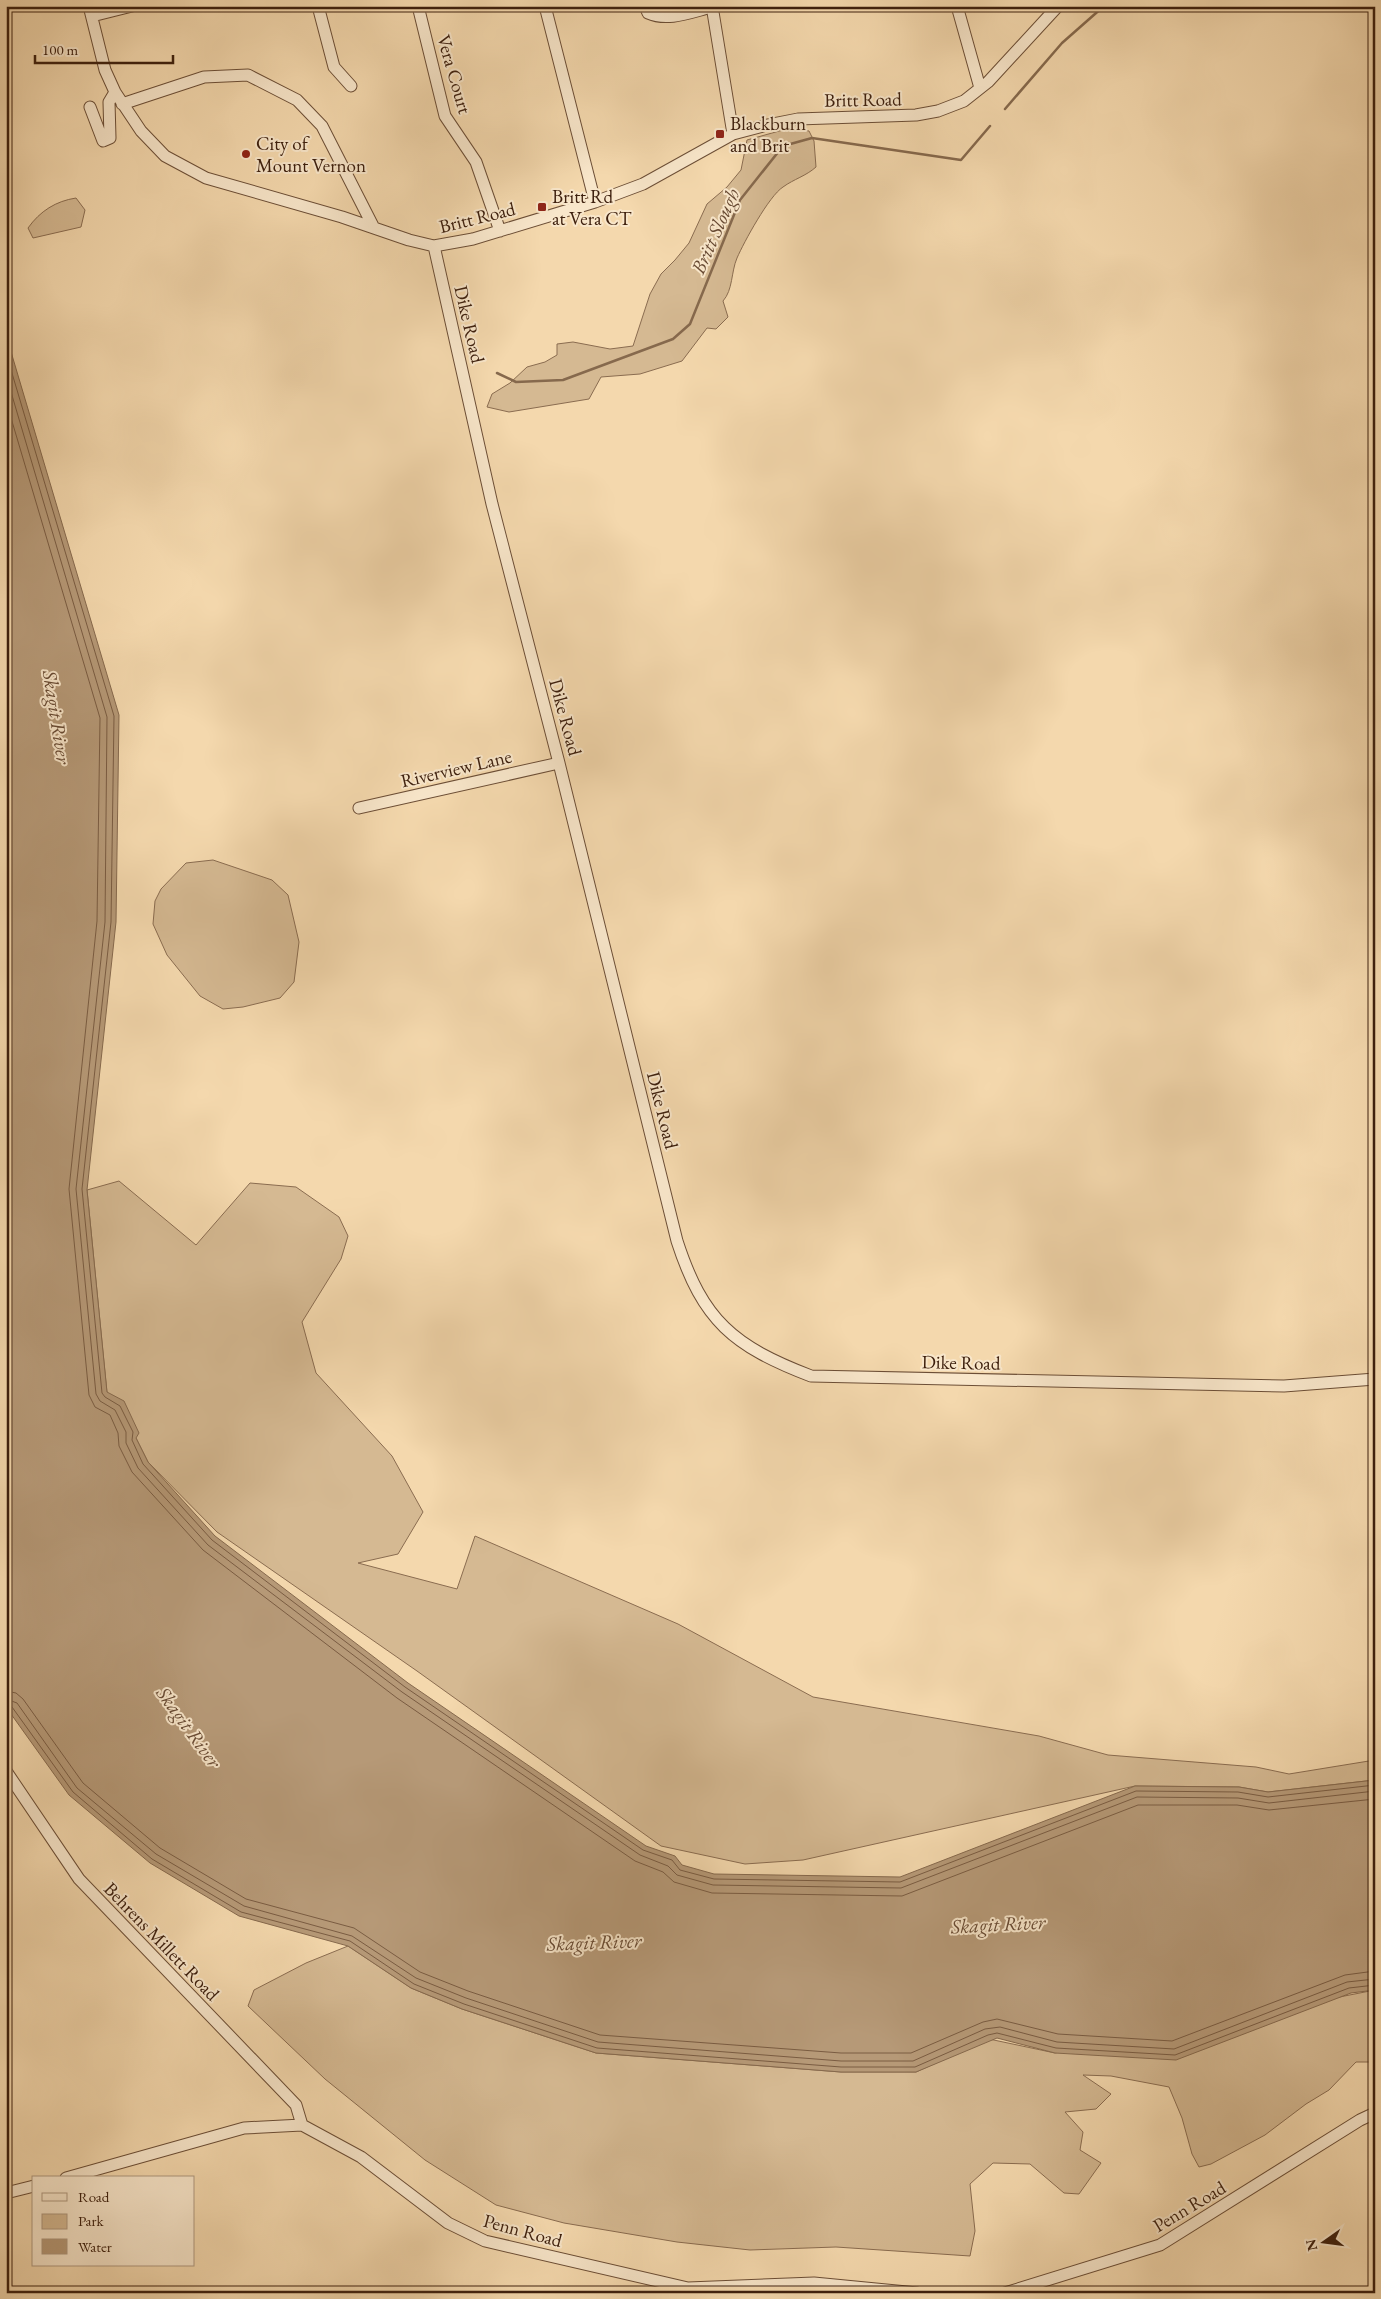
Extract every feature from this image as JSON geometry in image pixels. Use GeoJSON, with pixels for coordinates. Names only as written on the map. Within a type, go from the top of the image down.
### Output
{"type":"FeatureCollection","features":[{"type":"Feature","properties":{"kind":"street"},"geometry":{"type":"LineString","coordinates":[[90,11],[132,6]]}},
{"type":"Feature","properties":{"kind":"street"},"geometry":{"type":"LineString","coordinates":[[318,6],[334,67],[351,86]]}},
{"type":"Feature","properties":{"kind":"street","name":"Vera Court"},"geometry":{"type":"LineString","coordinates":[[418,6],[445,116],[476,162],[500,231]]}},
{"type":"Feature","properties":{"kind":"street"},"geometry":{"type":"LineString","coordinates":[[545,6],[595,202]]}},
{"type":"Feature","properties":{"kind":"street"},"geometry":{"type":"LineString","coordinates":[[645,6],[648,13],[657,17],[668,17],[712,7],[733,134]]}},
{"type":"Feature","properties":{"kind":"street"},"geometry":{"type":"LineString","coordinates":[[957,6],[980,88]]}},
{"type":"Feature","properties":{"kind":"street","name":"Britt Road"},"geometry":{"type":"LineString","coordinates":[[90,11],[105,70],[115,92],[141,130],[165,156],[206,178],[434,246],[500,231],[595,202],[644,184],[733,134],[798,118],[923,114],[964,101],[980,88],[1058,6]]}},
{"type":"Feature","properties":{"kind":"street"},"geometry":{"type":"LineString","coordinates":[[122,104],[204,77],[248,75],[297,100],[322,126],[374,228]]}},
{"type":"Feature","properties":{"kind":"street"},"geometry":{"type":"LineString","coordinates":[[90,107],[104,141],[110,138],[109,102],[115,92]]}},
{"type":"Feature","properties":{"kind":"street","name":"Dike Road"},"geometry":{"type":"LineString","coordinates":[[434,246],[492,504],[560,763],[677,1241],[688,1275],[702,1302],[728,1331],[762,1356],[811,1376],[1284,1386],[1375,1379]]}},
{"type":"Feature","properties":{"kind":"street","name":"Riverview Lane"},"geometry":{"type":"LineString","coordinates":[[359,808],[560,763]]}},
{"type":"Feature","properties":{"kind":"street","name":"Behrens Millett Road"},"geometry":{"type":"LineString","coordinates":[[6,1771],[79,1879],[296,2105],[302,2124]]}},
{"type":"Feature","properties":{"kind":"street","name":"Penn Road"},"geometry":{"type":"LineString","coordinates":[[1005,2293],[1160,2245],[1375,2113]]}},
{"type":"Feature","properties":{"kind":"street"},"geometry":{"type":"LineString","coordinates":[[73,2176],[244,2128],[302,2124]]}},
{"type":"Feature","properties":{"kind":"street","name":"Penn Road"},"geometry":{"type":"LineString","coordinates":[[302,2124],[361,2157],[448,2223],[485,2241],[688,2288],[814,2283],[917,2293]]}},
{"type":"Feature","properties":{"kind":"street"},"geometry":{"type":"LineString","coordinates":[[6,2193],[32,2186]]}},
{"type":"Feature","properties":{"kind":"green space"},"geometry":{"type":"Polygon","coordinates":[[[790,128],[809,131],[814,141],[816,167],[783,187],[764,209],[745,241],[735,263],[729,292],[723,301],[728,317],[716,329],[707,328],[682,361],[640,374],[601,377],[589,399],[509,412],[487,407],[492,394],[510,383],[527,367],[545,362],[557,355],[557,344],[573,342],[610,349],[633,346],[650,294],[661,274],[689,243],[707,204],[727,187],[741,170],[747,140],[790,128]]]}},
{"type":"Feature","properties":{"kind":"green space"},"geometry":{"type":"Polygon","coordinates":[[[76,198],[85,210],[81,227],[33,238],[28,228],[43,212],[55,204],[76,198]]]}},
{"type":"Feature","properties":{"kind":"green space"},"geometry":{"type":"Polygon","coordinates":[[[213,860],[272,880],[288,895],[299,942],[294,982],[280,998],[243,1007],[223,1009],[200,996],[167,955],[153,924],[155,901],[161,889],[186,863],[213,860]]]}},
{"type":"Feature","properties":{"kind":"green space"},"geometry":{"type":"Polygon","coordinates":[[[119,1181],[196,1245],[250,1183],[296,1187],[339,1217],[348,1236],[341,1259],[302,1322],[316,1373],[392,1456],[423,1512],[398,1554],[358,1563],[457,1589],[475,1536],[678,1624],[813,1697],[1039,1736],[1108,1755],[1256,1767],[1289,1774],[1375,1760],[1375,1780],[1268,1792],[1239,1787],[1135,1786],[803,1860],[745,1864],[661,1846],[417,1671],[217,1532],[148,1462],[136,1438],[107,1393],[87,1190],[119,1181]]]}},
{"type":"Feature","properties":{"kind":"green space"},"geometry":{"type":"Polygon","coordinates":[[[348,1946],[411,1988],[462,2009],[596,2053],[841,2072],[916,2072],[989,2039],[1055,2053],[1375,1990],[1375,2062],[1356,2062],[1329,2090],[1306,2104],[1265,2135],[1211,2164],[1199,2167],[1192,2154],[1182,2118],[1169,2087],[1111,2076],[1083,2075],[1111,2094],[1096,2109],[1065,2112],[1083,2132],[1080,2150],[1101,2163],[1079,2194],[1064,2193],[1030,2164],[993,2163],[970,2184],[975,2231],[970,2256],[836,2247],[750,2250],[677,2242],[564,2223],[496,2205],[425,2160],[325,2079],[248,2006],[254,1990],[306,1963],[348,1946]]]}},
{"type":"Feature","properties":{"kind":"water","name":"Skagit River"},"geometry":{"type":"Polygon","coordinates":[[[6,335],[119,715],[116,922],[87,1190],[107,1392],[124,1401],[139,1433],[136,1438],[148,1462],[215,1536],[408,1683],[646,1846],[675,1856],[682,1865],[714,1874],[900,1877],[1135,1786],[1239,1787],[1268,1792],[1375,1780],[1375,1990],[1351,1993],[1176,2060],[1055,2053],[997,2038],[916,2072],[841,2072],[596,2053],[462,2009],[411,1988],[348,1946],[239,1916],[150,1863],[69,1795],[6,1707],[6,335]]]}},
{"type":"Feature","properties":{"kind":"waterway","name":"Britt Slough"},"geometry":{"type":"LineString","coordinates":[[1005,109],[1062,43],[1104,6]]}},
{"type":"Feature","properties":{"kind":"waterway","name":"Britt Slough"},"geometry":{"type":"LineString","coordinates":[[497,373],[516,382],[563,380],[673,339],[690,324],[740,200],[783,146],[812,138],[961,160],[990,126]]}},
{"type":"Feature","properties":{"kind":"place","name":"Blackburn and Brit"},"geometry":{"type":"Point","coordinates":[720,134]}},
{"type":"Feature","properties":{"kind":"place","name":"City of Mount Vernon"},"geometry":{"type":"Point","coordinates":[246,154]}},
{"type":"Feature","properties":{"kind":"place","name":"Britt Rd at Vera CT"},"geometry":{"type":"Point","coordinates":[542,207]}}]}
